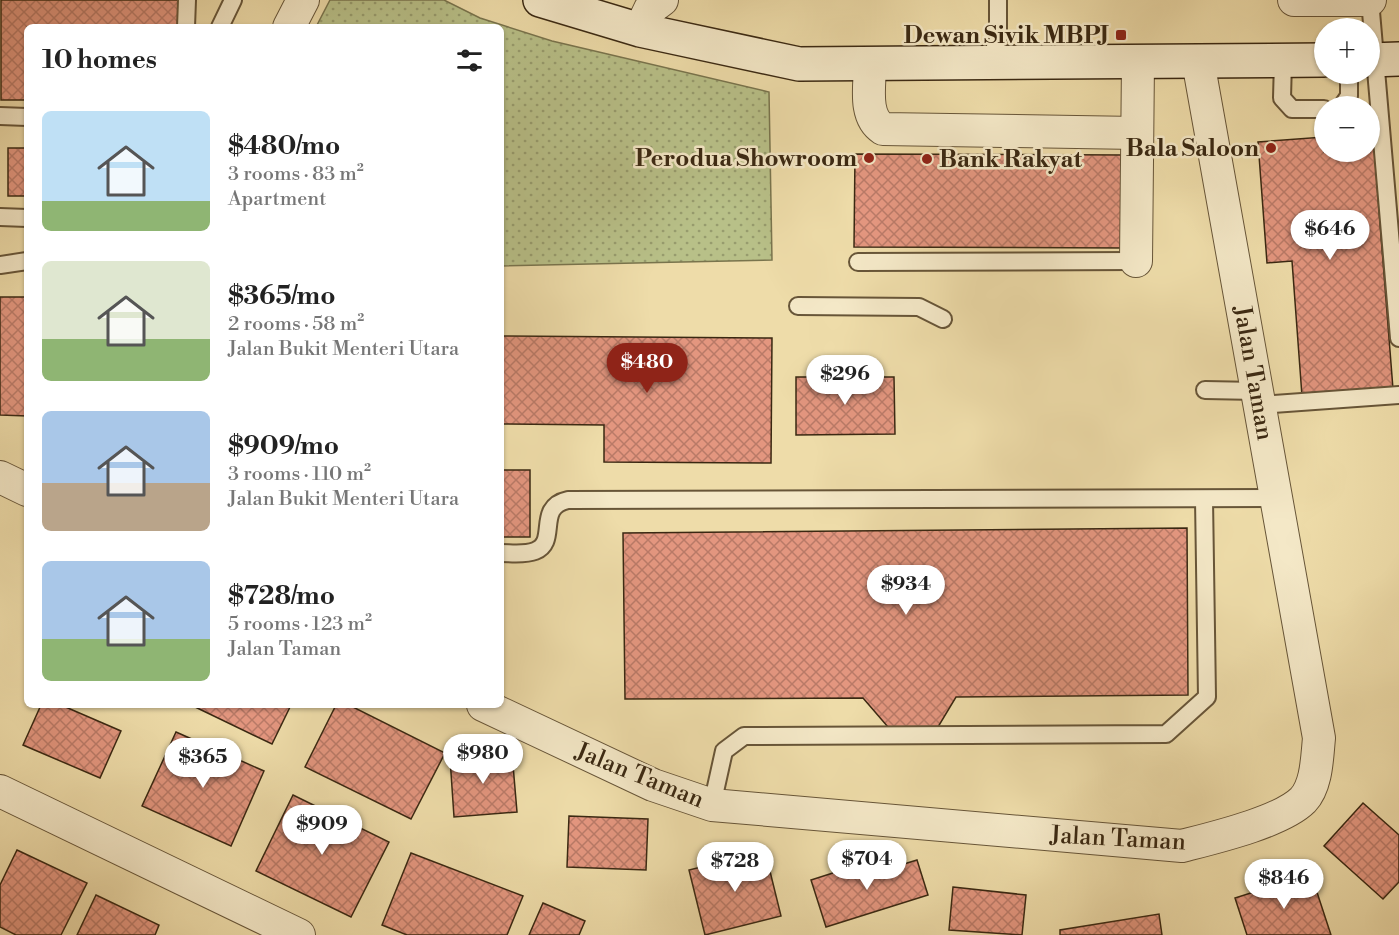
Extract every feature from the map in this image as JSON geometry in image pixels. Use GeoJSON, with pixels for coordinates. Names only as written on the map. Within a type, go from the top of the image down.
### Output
{"type":"FeatureCollection","features":[{"type":"Feature","properties":{"kind":"main road"},"geometry":{"type":"LineString","coordinates":[[540,0],[640,30],[799,64],[1314,60]]}},
{"type":"Feature","properties":{"kind":"street"},"geometry":{"type":"LineString","coordinates":[[291,24],[303,0]]}},
{"type":"Feature","properties":{"kind":"street"},"geometry":{"type":"LineString","coordinates":[[640,30],[650,9],[662,0]]}},
{"type":"Feature","properties":{"kind":"street"},"geometry":{"type":"LineString","coordinates":[[1294,0],[1370,0]]}},
{"type":"Feature","properties":{"kind":"street","name":"Jalan Taman"},"geometry":{"type":"LineString","coordinates":[[489,708],[653,785],[712,805],[1182,846],[1240,830],[1272,818],[1303,800],[1316,772],[1319,738],[1198,61]]}},
{"type":"Feature","properties":{"kind":"street"},"geometry":{"type":"LineString","coordinates":[[1136,261],[1138,62]]}},
{"type":"Feature","properties":{"kind":"street"},"geometry":{"type":"LineString","coordinates":[[870,64],[870,111],[876,124],[882,129],[1137,133]]}},
{"type":"Feature","properties":{"kind":"street"},"geometry":{"type":"LineString","coordinates":[[0,477],[24,489]]}},
{"type":"Feature","properties":{"kind":"street"},"geometry":{"type":"LineString","coordinates":[[0,791],[299,935]]}},
{"type":"Feature","properties":{"kind":"lane"},"geometry":{"type":"LineString","coordinates":[[186,24],[187,0]]}},
{"type":"Feature","properties":{"kind":"lane"},"geometry":{"type":"LineString","coordinates":[[221,24],[233,0]]}},
{"type":"Feature","properties":{"kind":"lane"},"geometry":{"type":"LineString","coordinates":[[988,64],[998,40],[998,0]]}},
{"type":"Feature","properties":{"kind":"lane"},"geometry":{"type":"LineString","coordinates":[[1370,0],[1371,18]]}},
{"type":"Feature","properties":{"kind":"lane"},"geometry":{"type":"LineString","coordinates":[[1283,61],[1282,98],[1292,109],[1314,109]]}},
{"type":"Feature","properties":{"kind":"lane"},"geometry":{"type":"LineString","coordinates":[[1375,84],[1399,338]]}},
{"type":"Feature","properties":{"kind":"lane"},"geometry":{"type":"LineString","coordinates":[[0,116],[24,117]]}},
{"type":"Feature","properties":{"kind":"lane"},"geometry":{"type":"LineString","coordinates":[[0,217],[24,218]]}},
{"type":"Feature","properties":{"kind":"lane"},"geometry":{"type":"LineString","coordinates":[[0,265],[24,261]]}},
{"type":"Feature","properties":{"kind":"lane"},"geometry":{"type":"LineString","coordinates":[[858,262],[1136,261]]}},
{"type":"Feature","properties":{"kind":"lane"},"geometry":{"type":"LineString","coordinates":[[798,306],[919,306],[944,320]]}},
{"type":"Feature","properties":{"kind":"lane"},"geometry":{"type":"LineString","coordinates":[[1205,390],[1258,398],[1399,395]]}},
{"type":"Feature","properties":{"kind":"lane"},"geometry":{"type":"LineString","coordinates":[[504,553],[528,553],[541,547],[546,541],[550,512],[555,506],[568,500],[1276,498]]}},
{"type":"Feature","properties":{"kind":"lane"},"geometry":{"type":"LineString","coordinates":[[712,805],[724,751],[744,736],[1166,734],[1208,697],[1204,499]]}},
{"type":"Feature","properties":{"kind":"green space"},"geometry":{"type":"Polygon","coordinates":[[[330,0],[444,0],[480,18],[499,24],[318,24],[330,0]]]}},
{"type":"Feature","properties":{"kind":"green space"},"geometry":{"type":"Polygon","coordinates":[[[504,26],[552,41],[769,92],[772,260],[504,266],[504,26]]]}},
{"type":"Feature","properties":{"kind":"building"},"geometry":{"type":"Polygon","coordinates":[[[1,0],[180,0],[180,24],[24,24],[24,100],[1,100],[1,0]]]}},
{"type":"Feature","properties":{"kind":"building"},"geometry":{"type":"Polygon","coordinates":[[[1314,138],[1314,162],[1375,162],[1393,389],[1302,396],[1292,261],[1267,263],[1258,142],[1314,138]]]}},
{"type":"Feature","properties":{"kind":"building"},"geometry":{"type":"Polygon","coordinates":[[[8,148],[24,148],[24,196],[8,196],[8,148]]]}},
{"type":"Feature","properties":{"kind":"building"},"geometry":{"type":"Polygon","coordinates":[[[855,154],[1125,155],[1125,248],[854,247],[855,154]]]}},
{"type":"Feature","properties":{"kind":"building"},"geometry":{"type":"Polygon","coordinates":[[[0,297],[24,297],[24,416],[0,415],[0,297]]]}},
{"type":"Feature","properties":{"kind":"building"},"geometry":{"type":"Polygon","coordinates":[[[504,336],[772,338],[771,463],[604,462],[604,425],[504,424],[504,336]]]}},
{"type":"Feature","properties":{"kind":"building"},"geometry":{"type":"Polygon","coordinates":[[[796,377],[894,377],[895,434],[796,435],[796,377]]]}},
{"type":"Feature","properties":{"kind":"building"},"geometry":{"type":"Polygon","coordinates":[[[504,470],[530,470],[530,537],[504,537],[504,470]]]}},
{"type":"Feature","properties":{"kind":"building"},"geometry":{"type":"Polygon","coordinates":[[[1187,528],[1188,695],[956,697],[938,727],[888,727],[863,698],[625,699],[623,533],[1187,528]]]}},
{"type":"Feature","properties":{"kind":"building"},"geometry":{"type":"Polygon","coordinates":[[[40,708],[68,708],[121,731],[100,778],[23,745],[40,708]]]}},
{"type":"Feature","properties":{"kind":"building"},"geometry":{"type":"Polygon","coordinates":[[[197,708],[290,708],[272,744],[197,708]]]}},
{"type":"Feature","properties":{"kind":"building"},"geometry":{"type":"Polygon","coordinates":[[[334,708],[355,708],[445,753],[411,819],[305,767],[334,708]]]}},
{"type":"Feature","properties":{"kind":"building"},"geometry":{"type":"Polygon","coordinates":[[[176,732],[264,771],[231,846],[142,806],[176,732]]]}},
{"type":"Feature","properties":{"kind":"building"},"geometry":{"type":"Polygon","coordinates":[[[512,753],[517,812],[454,817],[450,758],[512,753]]]}},
{"type":"Feature","properties":{"kind":"building"},"geometry":{"type":"Polygon","coordinates":[[[293,795],[389,842],[351,917],[256,871],[293,795]]]}},
{"type":"Feature","properties":{"kind":"building"},"geometry":{"type":"Polygon","coordinates":[[[1363,803],[1399,835],[1399,882],[1383,899],[1324,846],[1363,803]]]}},
{"type":"Feature","properties":{"kind":"building"},"geometry":{"type":"Polygon","coordinates":[[[569,816],[648,819],[646,870],[567,867],[569,816]]]}},
{"type":"Feature","properties":{"kind":"building"},"geometry":{"type":"Polygon","coordinates":[[[17,850],[87,883],[61,935],[16,935],[0,927],[0,885],[17,850]]]}},
{"type":"Feature","properties":{"kind":"building"},"geometry":{"type":"Polygon","coordinates":[[[765,851],[781,916],[705,935],[689,870],[765,851]]]}},
{"type":"Feature","properties":{"kind":"building"},"geometry":{"type":"Polygon","coordinates":[[[411,853],[523,896],[507,935],[407,935],[382,925],[411,853]]]}},
{"type":"Feature","properties":{"kind":"building"},"geometry":{"type":"Polygon","coordinates":[[[917,860],[928,895],[826,927],[811,880],[864,863],[868,875],[917,860]]]}},
{"type":"Feature","properties":{"kind":"building"},"geometry":{"type":"Polygon","coordinates":[[[1311,874],[1331,935],[1247,935],[1235,898],[1311,874]]]}},
{"type":"Feature","properties":{"kind":"building"},"geometry":{"type":"Polygon","coordinates":[[[953,887],[1026,895],[1022,935],[949,930],[953,887]]]}},
{"type":"Feature","properties":{"kind":"building"},"geometry":{"type":"Polygon","coordinates":[[[96,895],[159,925],[155,935],[77,935],[96,895]]]}},
{"type":"Feature","properties":{"kind":"building"},"geometry":{"type":"Polygon","coordinates":[[[543,903],[585,921],[579,935],[529,935],[543,903]]]}},
{"type":"Feature","properties":{"kind":"building"},"geometry":{"type":"Polygon","coordinates":[[[1159,914],[1162,935],[1060,935],[1060,930],[1159,914]]]}},
{"type":"Feature","properties":{"kind":"place","name":"Dewan Sivik MBPJ"},"geometry":{"type":"Point","coordinates":[1121,35]}},
{"type":"Feature","properties":{"kind":"place","name":"Bala Saloon"},"geometry":{"type":"Point","coordinates":[1271,148]}},
{"type":"Feature","properties":{"kind":"place","name":"Perodua Showroom"},"geometry":{"type":"Point","coordinates":[869,158]}},
{"type":"Feature","properties":{"kind":"place","name":"Bank Rakyat"},"geometry":{"type":"Point","coordinates":[927,159]}}]}
